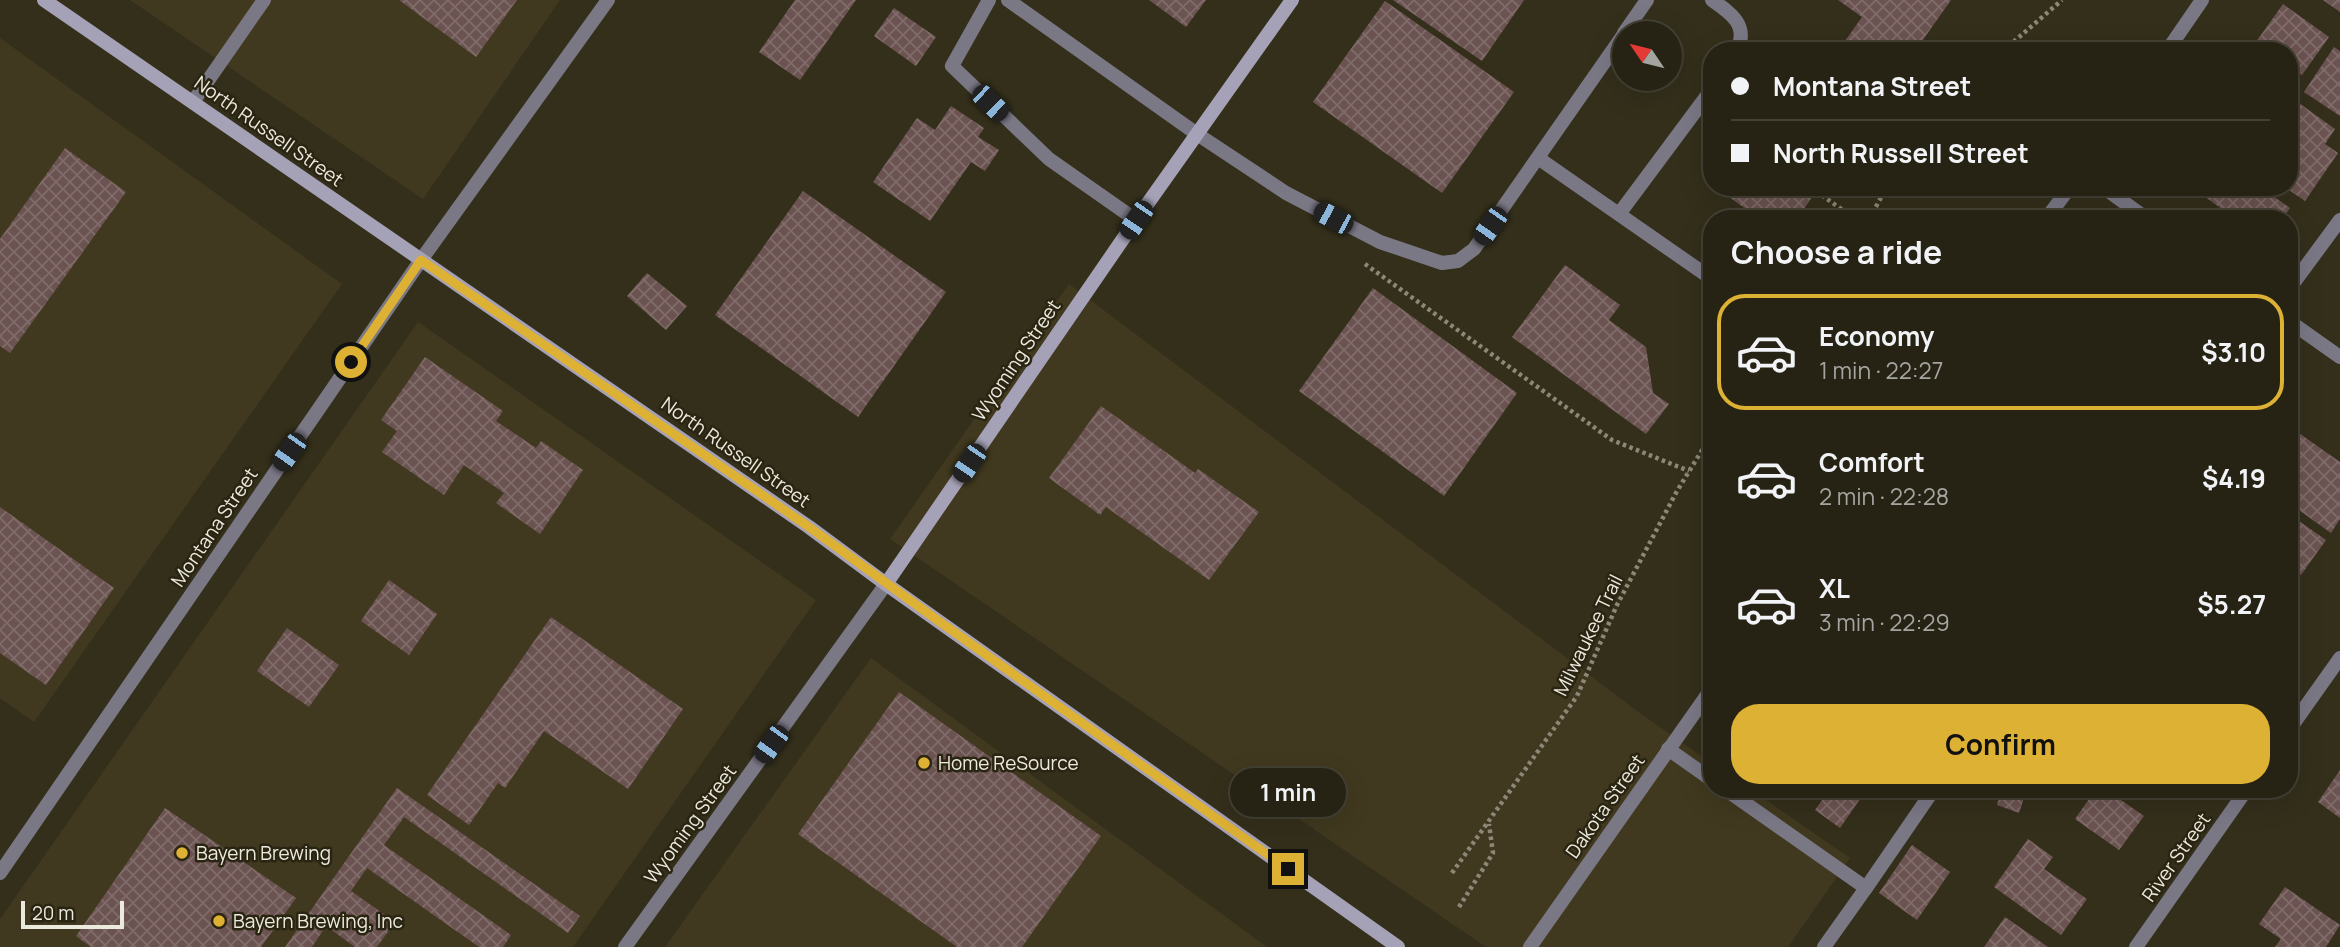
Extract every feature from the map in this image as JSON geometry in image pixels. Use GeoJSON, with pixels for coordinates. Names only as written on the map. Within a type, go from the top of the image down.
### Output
{"type":"FeatureCollection","features":[{"type":"Feature","properties":{"kind":"main road","name":"North Russell Street"},"geometry":{"type":"LineString","coordinates":[[44,0],[809,527],[1398,947]]}},
{"type":"Feature","properties":{"kind":"main road","name":"Wyoming Street"},"geometry":{"type":"LineString","coordinates":[[886,584],[1136,220],[1292,0]]}},
{"type":"Feature","properties":{"kind":"street"},"geometry":{"type":"LineString","coordinates":[[193,102],[264,0]]}},
{"type":"Feature","properties":{"kind":"street","name":"Montana Street"},"geometry":{"type":"LineString","coordinates":[[0,873],[421,260],[608,0]]}},
{"type":"Feature","properties":{"kind":"street"},"geometry":{"type":"LineString","coordinates":[[989,0],[952,66],[1049,159],[1136,220]]}},
{"type":"Feature","properties":{"kind":"street"},"geometry":{"type":"LineString","coordinates":[[1008,0],[1197,134],[1286,193],[1380,242],[1442,263],[1458,261],[1475,249],[1612,50]]}},
{"type":"Feature","properties":{"kind":"street"},"geometry":{"type":"LineString","coordinates":[[1632,21],[1647,0]]}},
{"type":"Feature","properties":{"kind":"street"},"geometry":{"type":"LineString","coordinates":[[1712,0],[1738,20],[1742,33],[1740,42]]}},
{"type":"Feature","properties":{"kind":"street"},"geometry":{"type":"LineString","coordinates":[[2173,42],[2202,0]]}},
{"type":"Feature","properties":{"kind":"street"},"geometry":{"type":"LineString","coordinates":[[1619,214],[1703,101]]}},
{"type":"Feature","properties":{"kind":"street"},"geometry":{"type":"LineString","coordinates":[[1538,158],[1703,273]]}},
{"type":"Feature","properties":{"kind":"street"},"geometry":{"type":"LineString","coordinates":[[2115,196],[2135,210]]}},
{"type":"Feature","properties":{"kind":"street"},"geometry":{"type":"LineString","coordinates":[[2298,277],[2340,220]]}},
{"type":"Feature","properties":{"kind":"street"},"geometry":{"type":"LineString","coordinates":[[2298,327],[2340,357]]}},
{"type":"Feature","properties":{"kind":"street","name":"Wyoming Street"},"geometry":{"type":"LineString","coordinates":[[625,947],[886,584]]}},
{"type":"Feature","properties":{"kind":"street"},"geometry":{"type":"LineString","coordinates":[[2298,717],[2340,658]]}},
{"type":"Feature","properties":{"kind":"street","name":"Dakota Street"},"geometry":{"type":"LineString","coordinates":[[1530,947],[1703,700]]}},
{"type":"Feature","properties":{"kind":"street"},"geometry":{"type":"LineString","coordinates":[[1668,749],[1703,774]]}},
{"type":"Feature","properties":{"kind":"street"},"geometry":{"type":"LineString","coordinates":[[1738,798],[1866,888]]}},
{"type":"Feature","properties":{"kind":"street"},"geometry":{"type":"LineString","coordinates":[[1825,947],[1928,798]]}},
{"type":"Feature","properties":{"kind":"street","name":"River Street"},"geometry":{"type":"LineString","coordinates":[[2136,947],[2241,798]]}},
{"type":"Feature","properties":{"kind":"path"},"geometry":{"type":"LineString","coordinates":[[2013,42],[2062,0]]}},
{"type":"Feature","properties":{"kind":"path"},"geometry":{"type":"LineString","coordinates":[[1823,196],[1842,210]]}},
{"type":"Feature","properties":{"kind":"path"},"geometry":{"type":"LineString","coordinates":[[1364,264],[1612,440],[1689,471]]}},
{"type":"Feature","properties":{"kind":"path","name":"Milwaukee Trail"},"geometry":{"type":"LineString","coordinates":[[1452,873],[1577,696],[1617,605],[1703,449]]}},
{"type":"Feature","properties":{"kind":"path"},"geometry":{"type":"LineString","coordinates":[[1459,907],[1493,853],[1489,822]]}},
{"type":"Feature","properties":{"kind":"shaded area"},"geometry":{"type":"Polygon","coordinates":[[[130,0],[560,0],[423,199],[130,0]]]}},
{"type":"Feature","properties":{"kind":"shaded area"},"geometry":{"type":"Polygon","coordinates":[[[0,38],[342,284],[34,722],[0,698],[0,38]]]}},
{"type":"Feature","properties":{"kind":"shaded area"},"geometry":{"type":"Polygon","coordinates":[[[1069,284],[1640,713],[1703,757],[1703,798],[1763,798],[1850,858],[1788,947],[1486,947],[890,539],[1069,284]]]}},
{"type":"Feature","properties":{"kind":"shaded area"},"geometry":{"type":"Polygon","coordinates":[[[418,322],[816,600],[573,947],[0,947],[0,919],[418,322]]]}},
{"type":"Feature","properties":{"kind":"shaded area"},"geometry":{"type":"Polygon","coordinates":[[[871,658],[1267,947],[665,947],[871,658]]]}},
{"type":"Feature","properties":{"kind":"building"},"geometry":{"type":"Polygon","coordinates":[[[399,0],[517,0],[476,57],[399,0]]]}},
{"type":"Feature","properties":{"kind":"building"},"geometry":{"type":"Polygon","coordinates":[[[795,0],[856,0],[800,80],[759,52],[795,0]]]}},
{"type":"Feature","properties":{"kind":"building"},"geometry":{"type":"Polygon","coordinates":[[[1149,0],[1206,0],[1186,27],[1149,0]]]}},
{"type":"Feature","properties":{"kind":"building"},"geometry":{"type":"Polygon","coordinates":[[[1393,0],[1524,0],[1482,61],[1393,0]]]}},
{"type":"Feature","properties":{"kind":"building"},"geometry":{"type":"Polygon","coordinates":[[[1838,0],[1951,0],[1921,42],[1844,42],[1862,17],[1838,0]]]}},
{"type":"Feature","properties":{"kind":"building"},"geometry":{"type":"Polygon","coordinates":[[[2323,0],[2340,0],[2340,12],[2323,0]]]}},
{"type":"Feature","properties":{"kind":"building"},"geometry":{"type":"Polygon","coordinates":[[[1385,1],[1514,92],[1442,193],[1313,102],[1385,1]]]}},
{"type":"Feature","properties":{"kind":"building"},"geometry":{"type":"Polygon","coordinates":[[[2283,4],[2329,37],[2302,75],[2298,72],[2298,42],[2256,42],[2283,4]]]}},
{"type":"Feature","properties":{"kind":"building"},"geometry":{"type":"Polygon","coordinates":[[[894,8],[936,37],[916,66],[874,36],[894,8]]]}},
{"type":"Feature","properties":{"kind":"building"},"geometry":{"type":"Polygon","coordinates":[[[2334,47],[2340,51],[2340,116],[2304,92],[2334,47]]]}},
{"type":"Feature","properties":{"kind":"building"},"geometry":{"type":"Polygon","coordinates":[[[2298,104],[2335,129],[2325,144],[2338,153],[2305,201],[2298,196],[2298,104]]]}},
{"type":"Feature","properties":{"kind":"building"},"geometry":{"type":"Polygon","coordinates":[[[951,106],[984,128],[978,137],[999,150],[985,171],[971,162],[930,221],[873,182],[917,118],[935,130],[951,106]]]}},
{"type":"Feature","properties":{"kind":"building"},"geometry":{"type":"Polygon","coordinates":[[[65,148],[126,192],[10,353],[0,346],[0,239],[65,148]]]}},
{"type":"Feature","properties":{"kind":"building"},"geometry":{"type":"Polygon","coordinates":[[[803,191],[946,292],[858,417],[715,315],[803,191]]]}},
{"type":"Feature","properties":{"kind":"building"},"geometry":{"type":"Polygon","coordinates":[[[1728,196],[1813,196],[1803,210],[1747,210],[1728,196]]]}},
{"type":"Feature","properties":{"kind":"building"},"geometry":{"type":"Polygon","coordinates":[[[2204,196],[2273,196],[2290,208],[2289,210],[2223,210],[2204,196]]]}},
{"type":"Feature","properties":{"kind":"building"},"geometry":{"type":"Polygon","coordinates":[[[1565,265],[1620,305],[1609,320],[1646,347],[1653,393],[1669,404],[1646,434],[1512,337],[1565,265]]]}},
{"type":"Feature","properties":{"kind":"building"},"geometry":{"type":"Polygon","coordinates":[[[647,273],[687,306],[666,330],[627,296],[647,273]]]}},
{"type":"Feature","properties":{"kind":"building"},"geometry":{"type":"Polygon","coordinates":[[[1373,288],[1517,393],[1444,496],[1299,391],[1373,288]]]}},
{"type":"Feature","properties":{"kind":"building"},"geometry":{"type":"Polygon","coordinates":[[[425,357],[503,411],[496,421],[536,448],[541,441],[583,470],[540,534],[496,503],[504,493],[464,465],[444,495],[382,452],[397,431],[381,420],[425,357]]]}},
{"type":"Feature","properties":{"kind":"building"},"geometry":{"type":"Polygon","coordinates":[[[1101,406],[1195,473],[1198,469],[1259,512],[1209,580],[1106,507],[1100,515],[1049,478],[1101,406]]]}},
{"type":"Feature","properties":{"kind":"building"},"geometry":{"type":"Polygon","coordinates":[[[2298,432],[2340,462],[2340,519],[2331,533],[2298,509],[2298,432]]]}},
{"type":"Feature","properties":{"kind":"building"},"geometry":{"type":"Polygon","coordinates":[[[0,507],[114,588],[46,685],[0,653],[0,507]]]}},
{"type":"Feature","properties":{"kind":"building"},"geometry":{"type":"Polygon","coordinates":[[[2298,520],[2326,540],[2301,575],[2298,573],[2298,520]]]}},
{"type":"Feature","properties":{"kind":"building"},"geometry":{"type":"Polygon","coordinates":[[[389,580],[437,614],[409,655],[361,621],[389,580]]]}},
{"type":"Feature","properties":{"kind":"building"},"geometry":{"type":"Polygon","coordinates":[[[551,617],[683,709],[628,789],[544,731],[505,788],[498,783],[469,825],[427,795],[551,617]]]}},
{"type":"Feature","properties":{"kind":"building"},"geometry":{"type":"Polygon","coordinates":[[[287,628],[339,665],[309,707],[257,671],[287,628]]]}},
{"type":"Feature","properties":{"kind":"building","name":"Home ReSource"},"geometry":{"type":"Polygon","coordinates":[[[899,692],[1101,836],[1022,947],[957,947],[798,834],[899,692]]]}},
{"type":"Feature","properties":{"kind":"building"},"geometry":{"type":"Polygon","coordinates":[[[2340,770],[2340,818],[2318,802],[2340,770]]]}},
{"type":"Feature","properties":{"kind":"building"},"geometry":{"type":"Polygon","coordinates":[[[397,788],[580,916],[568,933],[404,817],[384,845],[511,935],[503,947],[479,947],[367,868],[351,891],[395,922],[377,947],[355,947],[326,926],[312,947],[285,947],[397,788]]]}},
{"type":"Feature","properties":{"kind":"building"},"geometry":{"type":"Polygon","coordinates":[[[1824,798],[1861,798],[1840,828],[1815,810],[1824,798]]]}},
{"type":"Feature","properties":{"kind":"building"},"geometry":{"type":"Polygon","coordinates":[[[1999,798],[2024,798],[2019,813],[1997,805],[1999,798]]]}},
{"type":"Feature","properties":{"kind":"building"},"geometry":{"type":"Polygon","coordinates":[[[2090,798],[2118,798],[2144,816],[2119,850],[2075,819],[2090,798]]]}},
{"type":"Feature","properties":{"kind":"building","name":"Bayern Brewing"},"geometry":{"type":"Polygon","coordinates":[[[165,808],[296,898],[261,947],[91,947],[76,936],[165,808]]]}},
{"type":"Feature","properties":{"kind":"building"},"geometry":{"type":"Polygon","coordinates":[[[2028,839],[2053,857],[2044,869],[2087,899],[2061,935],[1994,887],[2028,839]]]}},
{"type":"Feature","properties":{"kind":"building"},"geometry":{"type":"Polygon","coordinates":[[[1912,845],[1950,872],[1917,920],[1879,893],[1912,845]]]}},
{"type":"Feature","properties":{"kind":"building"},"geometry":{"type":"Polygon","coordinates":[[[2285,887],[2340,925],[2326,947],[2275,947],[2281,939],[2259,924],[2285,887]]]}},
{"type":"Feature","properties":{"kind":"building"},"geometry":{"type":"Polygon","coordinates":[[[2005,917],[2048,947],[1984,947],[2005,917]]]}},
{"type":"Feature","properties":{"kind":"place","name":"Home ReSource"},"geometry":{"type":"Point","coordinates":[924,763]}},
{"type":"Feature","properties":{"kind":"place","name":"Bayern Brewing"},"geometry":{"type":"Point","coordinates":[182,853]}},
{"type":"Feature","properties":{"kind":"place","name":"Bayern Brewing, Inc"},"geometry":{"type":"Point","coordinates":[219,921]}},
{"type":"Feature","properties":{"kind":"route"},"geometry":{"type":"LineString","coordinates":[[351,362],[421,260],[809,527],[1288,869]]}}]}
